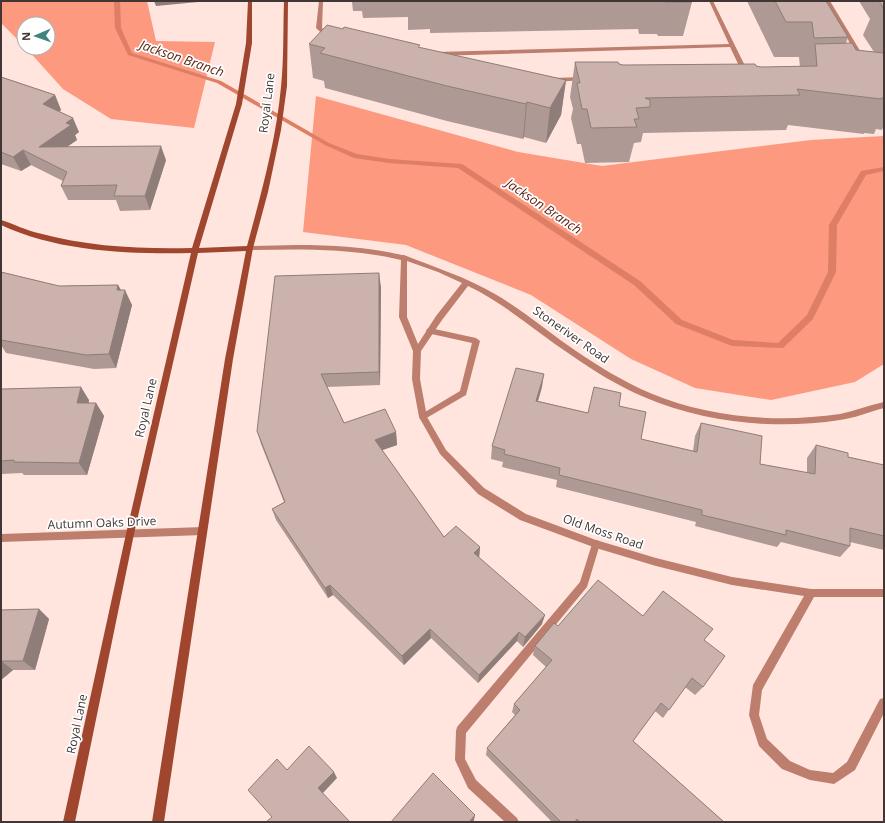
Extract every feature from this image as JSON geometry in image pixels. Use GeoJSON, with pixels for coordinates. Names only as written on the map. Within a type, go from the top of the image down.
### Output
{"type":"FeatureCollection","features":[{"type":"Feature","properties":{"kind":"main road","name":"Royal Lane"},"geometry":{"type":"LineString","coordinates":[[69,822],[130,534],[195,251],[239,104],[249,43],[250,1]]}},
{"type":"Feature","properties":{"kind":"main road","name":"Royal Lane"},"geometry":{"type":"LineString","coordinates":[[158,822],[229,359],[250,248],[265,192],[278,130],[284,86],[286,1]]}},
{"type":"Feature","properties":{"kind":"main road"},"geometry":{"type":"LineString","coordinates":[[1,222],[39,237],[103,248],[156,252],[250,248]]}},
{"type":"Feature","properties":{"kind":"street"},"geometry":{"type":"LineString","coordinates":[[321,1],[318,28],[332,39],[340,41]]}},
{"type":"Feature","properties":{"kind":"street"},"geometry":{"type":"LineString","coordinates":[[711,1],[745,74],[740,74]]}},
{"type":"Feature","properties":{"kind":"street"},"geometry":{"type":"LineString","coordinates":[[828,1],[867,66]]}},
{"type":"Feature","properties":{"kind":"street"},"geometry":{"type":"LineString","coordinates":[[429,54],[732,45]]}},
{"type":"Feature","properties":{"kind":"street"},"geometry":{"type":"LineString","coordinates":[[549,80],[588,79]]}},
{"type":"Feature","properties":{"kind":"street","name":"Stoneriver Road"},"geometry":{"type":"LineString","coordinates":[[250,248],[341,247],[367,249],[404,257],[467,282],[501,301],[572,352],[616,380],[660,400],[702,413],[750,420],[794,421],[844,416],[884,404]]}},
{"type":"Feature","properties":{"kind":"street","name":"Old Moss Road"},"geometry":{"type":"LineString","coordinates":[[404,257],[403,317],[417,351],[416,379],[423,417],[443,452],[481,491],[523,517],[596,544],[656,562],[732,581],[812,593],[884,593]]}},
{"type":"Feature","properties":{"kind":"street"},"geometry":{"type":"LineString","coordinates":[[417,351],[430,331],[467,282]]}},
{"type":"Feature","properties":{"kind":"street"},"geometry":{"type":"LineString","coordinates":[[423,417],[463,393],[476,341],[430,331]]}},
{"type":"Feature","properties":{"kind":"street","name":"Autumn Oaks Drive"},"geometry":{"type":"LineString","coordinates":[[1,538],[203,531]]}},
{"type":"Feature","properties":{"kind":"street"},"geometry":{"type":"LineString","coordinates":[[513,822],[472,784],[460,760],[461,731],[584,584],[596,544]]}},
{"type":"Feature","properties":{"kind":"street"},"geometry":{"type":"LineString","coordinates":[[812,593],[757,689],[754,715],[763,742],[786,765],[810,775],[834,779],[851,766],[884,703]]}},
{"type":"Feature","properties":{"kind":"shaded area"},"geometry":{"type":"Polygon","coordinates":[[[1,1],[147,1],[156,41],[215,42],[194,128],[111,119],[63,89],[33,56],[56,56],[56,16],[16,16],[16,38],[1,23],[1,1]]]}},
{"type":"Feature","properties":{"kind":"shaded area"},"geometry":{"type":"Polygon","coordinates":[[[316,96],[518,152],[602,166],[811,140],[884,136],[884,364],[855,382],[771,400],[695,388],[631,359],[531,295],[406,245],[303,232],[316,96]]]}},
{"type":"Feature","properties":{"kind":"building"},"geometry":{"type":"Polygon","coordinates":[[[691,1],[692,2],[665,2],[691,1]]]}},
{"type":"Feature","properties":{"kind":"building"},"geometry":{"type":"Polygon","coordinates":[[[775,1],[826,1],[848,37],[814,38],[812,22],[786,22],[775,1]]]}},
{"type":"Feature","properties":{"kind":"building"},"geometry":{"type":"Polygon","coordinates":[[[879,1],[884,1],[884,9],[879,1]]]}},
{"type":"Feature","properties":{"kind":"building"},"geometry":{"type":"Polygon","coordinates":[[[327,25],[343,29],[344,27],[420,45],[418,47],[566,80],[550,108],[447,86],[320,53],[325,48],[309,44],[327,25]]]}},
{"type":"Feature","properties":{"kind":"building"},"geometry":{"type":"Polygon","coordinates":[[[852,43],[856,50],[884,53],[884,98],[881,99],[797,89],[800,95],[645,98],[650,100],[650,107],[636,108],[639,119],[634,119],[637,127],[591,128],[587,109],[582,109],[577,83],[580,83],[575,62],[618,62],[619,64],[623,65],[755,64],[756,66],[761,67],[817,66],[815,44],[852,43]]]}},
{"type":"Feature","properties":{"kind":"building"},"geometry":{"type":"Polygon","coordinates":[[[1,77],[55,95],[43,104],[73,118],[66,123],[71,125],[39,147],[161,146],[145,196],[114,196],[117,185],[61,186],[67,172],[23,150],[13,157],[1,152],[1,77]]]}},
{"type":"Feature","properties":{"kind":"building"},"geometry":{"type":"Polygon","coordinates":[[[1,272],[59,286],[118,285],[117,290],[125,290],[109,354],[86,355],[1,340],[1,272]]]}},
{"type":"Feature","properties":{"kind":"building"},"geometry":{"type":"Polygon","coordinates":[[[379,273],[379,372],[321,374],[344,423],[385,409],[396,432],[375,440],[444,537],[456,526],[480,547],[474,553],[545,615],[525,637],[519,632],[479,675],[430,629],[402,656],[330,585],[325,588],[272,509],[285,502],[257,431],[275,276],[379,273]]]}},
{"type":"Feature","properties":{"kind":"building"},"geometry":{"type":"Polygon","coordinates":[[[516,368],[544,374],[536,401],[588,413],[594,387],[621,393],[619,406],[646,412],[641,439],[697,452],[701,423],[762,436],[760,464],[815,474],[816,445],[848,453],[848,457],[884,465],[884,536],[850,528],[850,546],[786,530],[786,535],[702,515],[702,510],[559,475],[560,468],[504,454],[505,450],[492,446],[516,368]]]}},
{"type":"Feature","properties":{"kind":"building"},"geometry":{"type":"Polygon","coordinates":[[[81,387],[77,403],[96,403],[79,463],[14,462],[14,460],[1,461],[1,389],[81,387]]]}},
{"type":"Feature","properties":{"kind":"building"},"geometry":{"type":"Polygon","coordinates":[[[598,580],[643,616],[663,591],[713,629],[704,640],[725,656],[703,687],[692,678],[669,710],[661,703],[633,741],[724,822],[580,822],[577,819],[575,822],[561,822],[487,748],[520,710],[514,704],[552,660],[535,646],[554,623],[558,626],[598,580]]]}},
{"type":"Feature","properties":{"kind":"building"},"geometry":{"type":"Polygon","coordinates":[[[39,609],[23,661],[1,661],[1,610],[39,609]]]}},
{"type":"Feature","properties":{"kind":"building"},"geometry":{"type":"Polygon","coordinates":[[[309,746],[334,772],[318,788],[350,822],[266,822],[272,817],[248,790],[277,759],[287,770],[309,746]]]}},
{"type":"Feature","properties":{"kind":"building"},"geometry":{"type":"Polygon","coordinates":[[[433,773],[475,815],[469,822],[391,822],[433,773]]]}},
{"type":"Feature","properties":{"kind":"waterway","name":"Jackson Branch"},"geometry":{"type":"LineString","coordinates":[[117,1],[118,28],[130,54],[219,82],[327,144],[356,156],[389,161],[460,166],[637,283],[679,322],[732,343],[780,346],[810,317],[832,272],[833,225],[863,173],[884,169]]}}]}
